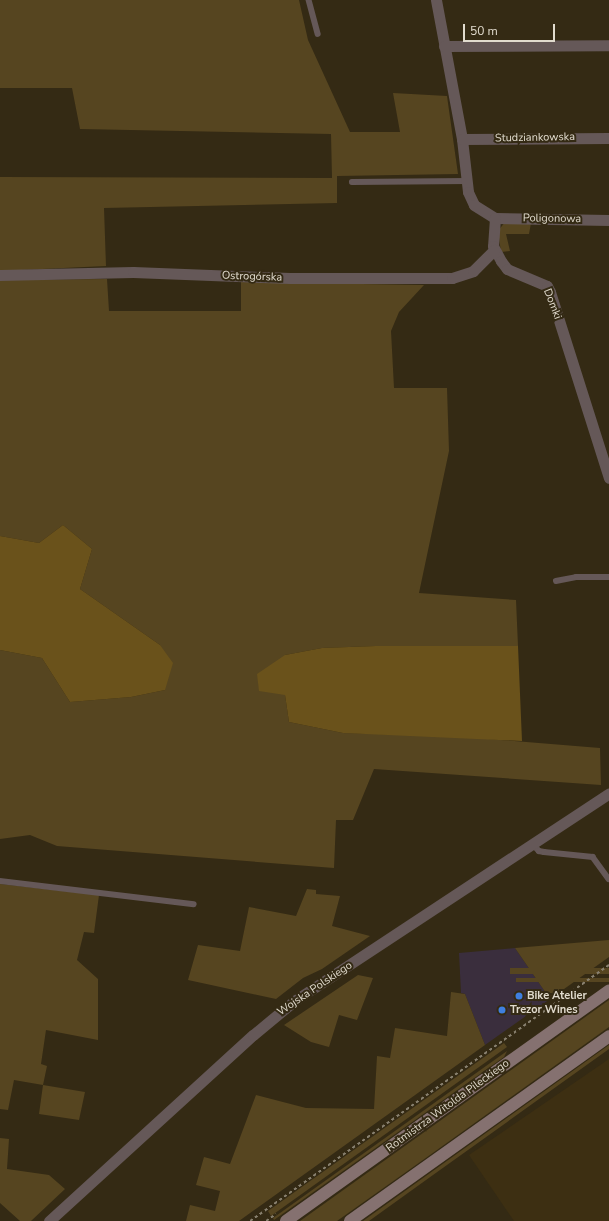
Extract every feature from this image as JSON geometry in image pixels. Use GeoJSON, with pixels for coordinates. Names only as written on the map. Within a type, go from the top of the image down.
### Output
{"type":"FeatureCollection","features":[{"type":"Feature","properties":{"kind":"main road","name":"Rotmistrza Witolda Pileckiego"},"geometry":{"type":"LineString","coordinates":[[286,1221],[609,991]]}},
{"type":"Feature","properties":{"kind":"main road"},"geometry":{"type":"LineString","coordinates":[[350,1221],[609,1036]]}},
{"type":"Feature","properties":{"kind":"street"},"geometry":{"type":"LineString","coordinates":[[436,0],[462,139],[469,196],[474,205],[495,218],[494,250]]}},
{"type":"Feature","properties":{"kind":"street"},"geometry":{"type":"LineString","coordinates":[[444,46],[609,45]]}},
{"type":"Feature","properties":{"kind":"street","name":"Studziankowska"},"geometry":{"type":"LineString","coordinates":[[462,139],[609,138]]}},
{"type":"Feature","properties":{"kind":"street","name":"Poligonowa"},"geometry":{"type":"LineString","coordinates":[[495,218],[609,220]]}},
{"type":"Feature","properties":{"kind":"street","name":"Ostrogórska"},"geometry":{"type":"LineString","coordinates":[[0,275],[133,272],[290,278],[452,278],[473,271],[481,264],[487,254],[494,250]]}},
{"type":"Feature","properties":{"kind":"street","name":"Domki"},"geometry":{"type":"LineString","coordinates":[[494,250],[507,268],[547,286],[609,478]]}},
{"type":"Feature","properties":{"kind":"street","name":"Wojska Polskiego"},"geometry":{"type":"LineString","coordinates":[[49,1221],[272,1018],[609,794]]}},
{"type":"Feature","properties":{"kind":"lane"},"geometry":{"type":"LineString","coordinates":[[309,0],[318,34]]}},
{"type":"Feature","properties":{"kind":"lane"},"geometry":{"type":"LineString","coordinates":[[352,182],[467,181]]}},
{"type":"Feature","properties":{"kind":"lane"},"geometry":{"type":"LineString","coordinates":[[556,582],[576,577],[609,577]]}},
{"type":"Feature","properties":{"kind":"lane"},"geometry":{"type":"LineString","coordinates":[[533,844],[539,851],[593,857],[609,880]]}},
{"type":"Feature","properties":{"kind":"lane"},"geometry":{"type":"LineString","coordinates":[[0,881],[194,904]]}},
{"type":"Feature","properties":{"kind":"path"},"geometry":{"type":"LineString","coordinates":[[250,1221],[609,966]]}},
{"type":"Feature","properties":{"kind":"shaded area"},"geometry":{"type":"Polygon","coordinates":[[[0,0],[299,0],[308,40],[350,132],[400,132],[393,93],[447,96],[458,174],[337,176],[337,203],[104,208],[106,266],[0,271],[0,177],[332,178],[331,134],[80,129],[72,88],[0,88],[0,0]]]}},
{"type":"Feature","properties":{"kind":"shaded area"},"geometry":{"type":"Polygon","coordinates":[[[505,222],[531,223],[529,234],[506,234],[510,251],[501,252],[498,231],[505,222]]]}},
{"type":"Feature","properties":{"kind":"shaded area"},"geometry":{"type":"Polygon","coordinates":[[[107,279],[109,311],[241,311],[241,282],[424,285],[399,312],[391,331],[394,388],[447,388],[449,451],[419,593],[516,600],[518,646],[376,646],[322,648],[285,655],[285,695],[289,722],[343,733],[452,736],[600,748],[601,785],[374,769],[353,820],[336,820],[334,868],[57,846],[30,835],[0,839],[0,650],[42,658],[70,702],[131,697],[165,690],[160,645],[80,589],[92,549],[63,525],[39,543],[0,536],[0,280],[107,279]]]}},
{"type":"Feature","properties":{"kind":"shaded area"},"geometry":{"type":"Polygon","coordinates":[[[63,525],[92,549],[80,589],[160,645],[173,663],[165,690],[131,697],[70,702],[42,658],[0,650],[0,536],[39,543],[63,525]]]}},
{"type":"Feature","properties":{"kind":"shaded area"},"geometry":{"type":"Polygon","coordinates":[[[376,646],[518,646],[522,741],[343,733],[289,722],[285,695],[259,691],[257,674],[285,655],[322,648],[376,646]]]}},
{"type":"Feature","properties":{"kind":"shaded area"},"geometry":{"type":"Polygon","coordinates":[[[0,884],[99,895],[94,933],[84,932],[77,960],[98,979],[98,1040],[46,1030],[41,1064],[47,1066],[43,1085],[14,1080],[8,1110],[0,1109],[0,884]]]}},
{"type":"Feature","properties":{"kind":"shaded area"},"geometry":{"type":"Polygon","coordinates":[[[307,889],[316,890],[316,894],[340,896],[332,926],[370,936],[322,969],[303,978],[276,999],[188,980],[198,945],[240,951],[249,907],[296,916],[307,889]]]}},
{"type":"Feature","properties":{"kind":"shaded area"},"geometry":{"type":"Polygon","coordinates":[[[609,940],[609,957],[550,999],[515,948],[609,940]]]}},
{"type":"Feature","properties":{"kind":"shaded area"},"geometry":{"type":"Polygon","coordinates":[[[515,948],[550,999],[485,1045],[465,994],[461,993],[459,953],[515,948]]]}},
{"type":"Feature","properties":{"kind":"shaded area"},"geometry":{"type":"Polygon","coordinates":[[[510,968],[609,968],[609,974],[510,974],[510,968]]]}},
{"type":"Feature","properties":{"kind":"shaded area"},"geometry":{"type":"Polygon","coordinates":[[[358,975],[373,978],[357,1020],[339,1015],[329,1047],[311,1042],[284,1025],[358,975]]]}},
{"type":"Feature","properties":{"kind":"shaded area"},"geometry":{"type":"Polygon","coordinates":[[[516,978],[609,978],[609,982],[516,982],[516,978]]]}},
{"type":"Feature","properties":{"kind":"shaded area"},"geometry":{"type":"Polygon","coordinates":[[[451,992],[465,994],[485,1045],[239,1221],[186,1221],[190,1205],[215,1211],[220,1191],[196,1185],[204,1157],[230,1164],[256,1095],[306,1108],[374,1109],[377,1056],[390,1058],[395,1028],[447,1036],[451,992]]]}},
{"type":"Feature","properties":{"kind":"shaded area"},"geometry":{"type":"Polygon","coordinates":[[[609,1000],[609,1027],[337,1221],[300,1221],[609,1000]]]}},
{"type":"Feature","properties":{"kind":"shaded area"},"geometry":{"type":"Polygon","coordinates":[[[504,1043],[507,1047],[271,1216],[268,1211],[504,1043]]]}},
{"type":"Feature","properties":{"kind":"shaded area"},"geometry":{"type":"Polygon","coordinates":[[[609,1045],[609,1049],[369,1221],[363,1221],[609,1045]]]}},
{"type":"Feature","properties":{"kind":"shaded area"},"geometry":{"type":"Polygon","coordinates":[[[507,1051],[504,1057],[274,1220],[273,1218],[507,1051]]]}},
{"type":"Feature","properties":{"kind":"shaded area"},"geometry":{"type":"Polygon","coordinates":[[[609,1059],[609,1221],[514,1221],[469,1155],[609,1059]]]}},
{"type":"Feature","properties":{"kind":"shaded area"},"geometry":{"type":"Polygon","coordinates":[[[43,1085],[85,1092],[79,1120],[39,1114],[43,1085]]]}},
{"type":"Feature","properties":{"kind":"shaded area"},"geometry":{"type":"Polygon","coordinates":[[[0,1138],[9,1139],[7,1169],[49,1175],[65,1189],[31,1221],[20,1221],[0,1203],[0,1138]]]}},
{"type":"Feature","properties":{"kind":"place","name":"Bike Atelier"},"geometry":{"type":"Point","coordinates":[519,996]}},
{"type":"Feature","properties":{"kind":"place","name":"Trezor Wines"},"geometry":{"type":"Point","coordinates":[502,1010]}}]}
